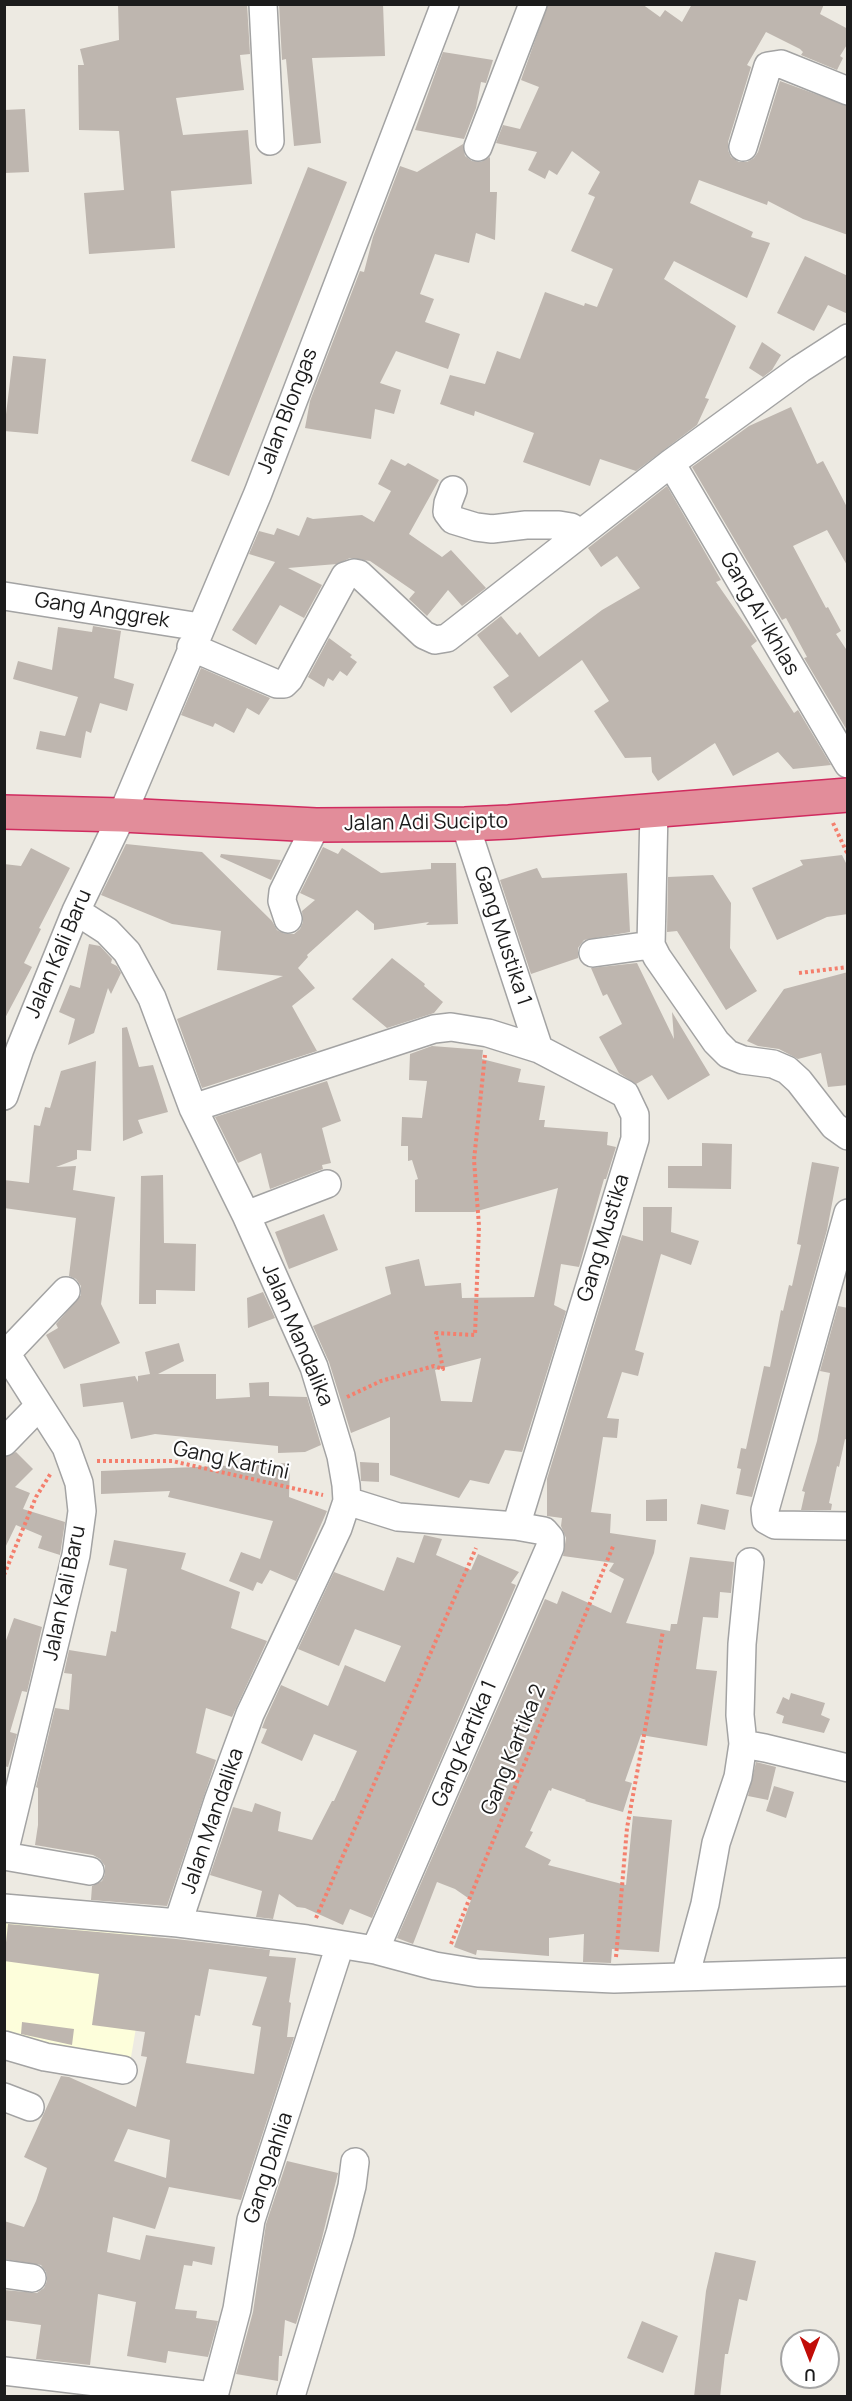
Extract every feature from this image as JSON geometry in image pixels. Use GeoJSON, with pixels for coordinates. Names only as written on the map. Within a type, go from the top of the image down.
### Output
{"type":"FeatureCollection","features":[{"type":"Feature","properties":{"kind":"highway","name":"Jalan Adi Sucipto"},"geometry":{"type":"LineString","coordinates":[[4,812],[122,815],[316,825],[465,824],[834,796]]}},
{"type":"Feature","properties":{"kind":"street"},"geometry":{"type":"LineString","coordinates":[[263,4],[270,141]]}},
{"type":"Feature","properties":{"kind":"street","name":"Jalan Blongas"},"geometry":{"type":"LineString","coordinates":[[122,815],[258,493],[445,4]]}},
{"type":"Feature","properties":{"kind":"street"},"geometry":{"type":"LineString","coordinates":[[478,147],[532,4]]}},
{"type":"Feature","properties":{"kind":"street"},"geometry":{"type":"LineString","coordinates":[[742,147],[768,66],[781,64],[845,81]]}},
{"type":"Feature","properties":{"kind":"street"},"geometry":{"type":"LineString","coordinates":[[453,490],[447,512],[453,520],[492,529],[526,525],[559,525],[571,527],[580,533],[800,369],[848,338]]}},
{"type":"Feature","properties":{"kind":"street","name":"Gang Al-Ikhlas"},"geometry":{"type":"LineString","coordinates":[[671,463],[848,764]]}},
{"type":"Feature","properties":{"kind":"street","name":"Gang Anggrek"},"geometry":{"type":"LineString","coordinates":[[4,596],[196,637],[277,684],[284,684],[289,680],[345,576],[359,574],[424,635],[435,639],[447,638],[580,533]]}},
{"type":"Feature","properties":{"kind":"street"},"geometry":{"type":"LineString","coordinates":[[654,810],[651,945],[716,1042],[728,1054],[743,1060],[773,1064],[788,1070],[834,1126],[848,1136]]}},
{"type":"Feature","properties":{"kind":"street","name":"Jalan Kali Baru"},"geometry":{"type":"LineString","coordinates":[[4,1096],[20,1049],[76,910],[122,815]]}},
{"type":"Feature","properties":{"kind":"street","name":"Gang Mustika 1"},"geometry":{"type":"LineString","coordinates":[[465,824],[539,1049]]}},
{"type":"Feature","properties":{"kind":"street"},"geometry":{"type":"LineString","coordinates":[[288,919],[283,906],[283,892],[316,825]]}},
{"type":"Feature","properties":{"kind":"street","name":"Jalan Mandalika"},"geometry":{"type":"LineString","coordinates":[[76,910],[107,931],[127,952],[152,998],[193,1108],[246,1215],[314,1367],[341,1456],[347,1501],[338,1528],[250,1714],[218,1801],[178,1923]]}},
{"type":"Feature","properties":{"kind":"street"},"geometry":{"type":"LineString","coordinates":[[592,953],[651,945]]}},
{"type":"Feature","properties":{"kind":"street","name":"Gang Mustika"},"geometry":{"type":"LineString","coordinates":[[193,1108],[434,1029],[451,1027],[488,1033],[539,1049],[625,1094],[634,1115],[635,1138],[516,1526]]}},
{"type":"Feature","properties":{"kind":"street"},"geometry":{"type":"LineString","coordinates":[[246,1215],[327,1185]]}},
{"type":"Feature","properties":{"kind":"street"},"geometry":{"type":"LineString","coordinates":[[848,1213],[765,1510],[766,1520],[775,1526],[848,1526]]}},
{"type":"Feature","properties":{"kind":"street"},"geometry":{"type":"LineString","coordinates":[[5,1352],[66,1291]]}},
{"type":"Feature","properties":{"kind":"street","name":"Jalan Kali Baru"},"geometry":{"type":"LineString","coordinates":[[4,1854],[76,1555],[81,1496],[69,1454],[5,1352]]}},
{"type":"Feature","properties":{"kind":"street"},"geometry":{"type":"LineString","coordinates":[[4,1442],[39,1406]]}},
{"type":"Feature","properties":{"kind":"street"},"geometry":{"type":"LineString","coordinates":[[347,1501],[398,1517],[516,1526]]}},
{"type":"Feature","properties":{"kind":"street","name":"Gang Kartika 1"},"geometry":{"type":"LineString","coordinates":[[375,1950],[550,1547],[550,1538],[544,1531],[516,1526]]}},
{"type":"Feature","properties":{"kind":"street"},"geometry":{"type":"LineString","coordinates":[[685,1977],[705,1904],[716,1843],[738,1777],[743,1744],[740,1715],[742,1644],[750,1562]]}},
{"type":"Feature","properties":{"kind":"street"},"geometry":{"type":"LineString","coordinates":[[743,1744],[848,1768]]}},
{"type":"Feature","properties":{"kind":"street"},"geometry":{"type":"LineString","coordinates":[[4,1854],[90,1871]]}},
{"type":"Feature","properties":{"kind":"street"},"geometry":{"type":"LineString","coordinates":[[4,1908],[178,1923],[307,1939],[375,1950],[442,1967],[478,1973],[614,1979],[848,1972]]}},
{"type":"Feature","properties":{"kind":"street","name":"Gang Dahlia"},"geometry":{"type":"LineString","coordinates":[[213,2397],[237,2309],[251,2220],[340,1945]]}},
{"type":"Feature","properties":{"kind":"street"},"geometry":{"type":"LineString","coordinates":[[4,2045],[45,2057],[123,2070]]}},
{"type":"Feature","properties":{"kind":"street"},"geometry":{"type":"LineString","coordinates":[[4,2097],[30,2108]]}},
{"type":"Feature","properties":{"kind":"street"},"geometry":{"type":"LineString","coordinates":[[291,2397],[340,2233],[352,2186],[355,2162]]}},
{"type":"Feature","properties":{"kind":"street"},"geometry":{"type":"LineString","coordinates":[[4,2274],[32,2278]]}},
{"type":"Feature","properties":{"kind":"street"},"geometry":{"type":"LineString","coordinates":[[4,2371],[213,2397]]}},
{"type":"Feature","properties":{"kind":"path"},"geometry":{"type":"LineString","coordinates":[[834,796],[848,855]]}},
{"type":"Feature","properties":{"kind":"path"},"geometry":{"type":"LineString","coordinates":[[799,973],[848,967]]}},
{"type":"Feature","properties":{"kind":"path"},"geometry":{"type":"LineString","coordinates":[[328,1407],[381,1381],[434,1365],[443,1369],[436,1333],[475,1335],[479,1226],[474,1160],[488,1033]]}},
{"type":"Feature","properties":{"kind":"path"},"geometry":{"type":"LineString","coordinates":[[4,1575],[36,1497],[69,1454]]}},
{"type":"Feature","properties":{"kind":"path","name":"Gang Kartini"},"geometry":{"type":"LineString","coordinates":[[69,1454],[172,1461],[347,1501]]}},
{"type":"Feature","properties":{"kind":"path"},"geometry":{"type":"LineString","coordinates":[[307,1939],[487,1522]]}},
{"type":"Feature","properties":{"kind":"path","name":"Gang Kartika 2"},"geometry":{"type":"LineString","coordinates":[[442,1967],[614,1544]]}},
{"type":"Feature","properties":{"kind":"path"},"geometry":{"type":"LineString","coordinates":[[614,1979],[627,1828],[663,1631]]}},
{"type":"Feature","properties":{"kind":"shaded area"},"geometry":{"type":"Polygon","coordinates":[[[6,1912],[153,1928],[130,2063],[5,2038],[6,1912]]]}},
{"type":"Feature","properties":{"kind":"building"},"geometry":{"type":"Polygon","coordinates":[[[118,4],[247,4],[250,54],[240,55],[244,90],[176,98],[183,135],[248,130],[252,184],[171,191],[175,248],[89,254],[84,193],[124,190],[119,131],[79,130],[78,65],[84,65],[80,49],[119,40],[118,4]]]}},
{"type":"Feature","properties":{"kind":"building"},"geometry":{"type":"Polygon","coordinates":[[[279,4],[383,4],[385,56],[312,58],[321,143],[294,146],[286,59],[282,60],[279,4]]]}},
{"type":"Feature","properties":{"kind":"building"},"geometry":{"type":"Polygon","coordinates":[[[548,4],[642,4],[660,17],[665,10],[682,22],[692,4],[824,4],[820,14],[848,29],[848,43],[840,56],[843,58],[837,70],[801,55],[803,52],[800,49],[766,32],[747,65],[751,67],[728,142],[728,150],[731,157],[739,162],[747,162],[754,158],[758,152],[780,81],[848,106],[848,235],[803,219],[768,201],[767,205],[699,180],[690,203],[753,232],[751,237],[770,243],[747,298],[674,261],[664,279],[736,326],[705,398],[709,399],[697,425],[636,471],[600,459],[590,486],[523,462],[534,433],[475,411],[474,416],[440,404],[450,375],[485,384],[497,351],[520,359],[545,292],[584,306],[585,303],[597,307],[613,269],[571,251],[595,197],[588,194],[600,172],[572,151],[557,175],[549,170],[545,179],[528,170],[537,152],[496,143],[503,125],[520,129],[539,87],[521,80],[548,4]]]}},
{"type":"Feature","properties":{"kind":"building"},"geometry":{"type":"Polygon","coordinates":[[[443,52],[493,60],[486,83],[481,82],[476,108],[464,139],[415,130],[443,52]]]}},
{"type":"Feature","properties":{"kind":"building"},"geometry":{"type":"Polygon","coordinates":[[[25,109],[29,172],[4,173],[4,110],[25,109]]]}},
{"type":"Feature","properties":{"kind":"building"},"geometry":{"type":"Polygon","coordinates":[[[463,144],[465,156],[472,161],[481,162],[490,157],[490,192],[497,192],[495,240],[476,233],[469,263],[435,254],[420,294],[434,299],[425,322],[460,334],[448,369],[396,351],[380,383],[401,390],[394,414],[375,409],[371,439],[305,428],[310,401],[360,271],[364,272],[373,237],[400,166],[417,172],[463,144]]]}},
{"type":"Feature","properties":{"kind":"building"},"geometry":{"type":"Polygon","coordinates":[[[308,167],[347,182],[229,476],[191,461],[308,167]]]}},
{"type":"Feature","properties":{"kind":"building"},"geometry":{"type":"Polygon","coordinates":[[[805,256],[848,276],[848,314],[828,305],[814,331],[777,313],[805,256]]]}},
{"type":"Feature","properties":{"kind":"building"},"geometry":{"type":"Polygon","coordinates":[[[762,342],[781,355],[772,370],[763,377],[749,368],[762,342]]]}},
{"type":"Feature","properties":{"kind":"building"},"geometry":{"type":"Polygon","coordinates":[[[13,356],[46,359],[38,434],[4,431],[13,356]]]}},
{"type":"Feature","properties":{"kind":"building"},"geometry":{"type":"Polygon","coordinates":[[[791,407],[817,464],[823,461],[848,509],[848,567],[827,530],[793,546],[841,631],[836,634],[848,652],[848,732],[804,658],[807,657],[786,618],[782,620],[692,467],[749,426],[791,407]]]}},
{"type":"Feature","properties":{"kind":"building"},"geometry":{"type":"Polygon","coordinates":[[[391,459],[405,466],[408,463],[439,480],[409,534],[442,557],[451,550],[486,588],[462,606],[448,590],[427,616],[409,599],[415,592],[370,561],[350,558],[337,564],[288,568],[322,585],[304,618],[280,605],[256,645],[232,630],[275,562],[249,554],[259,531],[274,535],[277,528],[299,536],[307,517],[313,519],[362,515],[374,522],[391,491],[378,484],[391,459]]]}},
{"type":"Feature","properties":{"kind":"building"},"geometry":{"type":"Polygon","coordinates":[[[667,486],[721,580],[716,582],[757,641],[751,646],[794,713],[798,710],[831,765],[793,769],[778,752],[733,776],[715,743],[658,781],[652,772],[651,757],[625,758],[594,711],[609,701],[582,660],[511,713],[493,687],[509,676],[477,635],[501,616],[517,635],[520,632],[539,657],[602,610],[640,588],[617,556],[601,567],[588,548],[667,486]]]}},
{"type":"Feature","properties":{"kind":"building"},"geometry":{"type":"Polygon","coordinates":[[[93,626],[121,631],[114,678],[134,684],[127,711],[100,703],[91,733],[86,731],[81,758],[36,749],[40,731],[65,736],[78,697],[13,679],[18,661],[52,670],[58,627],[92,632],[93,626]]]}},
{"type":"Feature","properties":{"kind":"building"},"geometry":{"type":"Polygon","coordinates":[[[329,638],[352,655],[350,657],[357,662],[347,676],[340,671],[333,681],[328,678],[324,687],[308,677],[329,638]]]}},
{"type":"Feature","properties":{"kind":"building"},"geometry":{"type":"Polygon","coordinates":[[[201,668],[270,698],[259,715],[247,708],[234,733],[215,723],[213,727],[181,715],[201,668]]]}},
{"type":"Feature","properties":{"kind":"building"},"geometry":{"type":"Polygon","coordinates":[[[126,844],[202,852],[272,921],[277,930],[285,934],[294,934],[300,929],[303,922],[302,911],[315,900],[300,893],[323,847],[338,854],[342,848],[381,873],[431,869],[431,863],[456,863],[458,924],[426,925],[429,922],[374,930],[374,924],[357,910],[307,955],[308,957],[298,968],[315,988],[292,1006],[317,1051],[202,1088],[177,1019],[283,976],[217,970],[221,931],[172,924],[101,895],[126,844]]]}},
{"type":"Feature","properties":{"kind":"building"},"geometry":{"type":"Polygon","coordinates":[[[31,848],[70,868],[24,963],[32,967],[4,1020],[4,864],[21,866],[31,848]]]}},
{"type":"Feature","properties":{"kind":"building"},"geometry":{"type":"Polygon","coordinates":[[[221,854],[281,860],[271,880],[220,857],[221,854]]]}},
{"type":"Feature","properties":{"kind":"building"},"geometry":{"type":"Polygon","coordinates":[[[842,855],[848,867],[848,914],[827,917],[777,940],[752,888],[803,865],[800,860],[842,855]]]}},
{"type":"Feature","properties":{"kind":"building"},"geometry":{"type":"Polygon","coordinates":[[[537,868],[542,878],[627,873],[630,932],[584,940],[578,948],[578,958],[531,974],[500,880],[537,868]]]}},
{"type":"Feature","properties":{"kind":"building"},"geometry":{"type":"Polygon","coordinates":[[[713,875],[731,903],[730,948],[757,991],[726,1010],[677,931],[667,932],[668,877],[713,875]]]}},
{"type":"Feature","properties":{"kind":"building"},"geometry":{"type":"Polygon","coordinates":[[[89,944],[100,946],[121,973],[111,994],[108,988],[94,1033],[68,1045],[75,1019],[59,1012],[70,985],[80,988],[89,944]]]}},
{"type":"Feature","properties":{"kind":"building"},"geometry":{"type":"Polygon","coordinates":[[[392,958],[425,984],[424,986],[443,1002],[434,1013],[387,1028],[352,999],[392,958]]]}},
{"type":"Feature","properties":{"kind":"building"},"geometry":{"type":"Polygon","coordinates":[[[637,963],[674,1039],[672,1012],[710,1075],[668,1100],[652,1075],[636,1084],[619,1073],[599,1037],[622,1024],[607,994],[603,996],[591,968],[637,963]]]}},
{"type":"Feature","properties":{"kind":"building"},"geometry":{"type":"Polygon","coordinates":[[[848,972],[848,1085],[828,1087],[821,1053],[798,1059],[779,1049],[758,1046],[747,1041],[784,989],[848,972]]]}},
{"type":"Feature","properties":{"kind":"building"},"geometry":{"type":"Polygon","coordinates":[[[127,1027],[139,1067],[153,1065],[168,1112],[138,1120],[143,1133],[123,1141],[122,1028],[127,1027]]]}},
{"type":"Feature","properties":{"kind":"building"},"geometry":{"type":"Polygon","coordinates":[[[432,1046],[483,1050],[482,1059],[521,1069],[518,1082],[545,1086],[539,1120],[545,1120],[544,1127],[608,1132],[607,1145],[616,1147],[606,1179],[604,1179],[579,1267],[561,1264],[554,1305],[566,1311],[522,1452],[505,1450],[489,1484],[470,1480],[459,1498],[390,1475],[390,1417],[351,1433],[329,1362],[313,1326],[391,1294],[385,1267],[419,1259],[425,1286],[461,1283],[462,1298],[534,1297],[558,1188],[474,1212],[415,1212],[415,1180],[418,1179],[412,1160],[408,1161],[408,1146],[401,1146],[402,1117],[422,1118],[427,1081],[409,1080],[410,1054],[432,1046]],[[481,1358],[435,1370],[441,1401],[472,1402],[481,1358]]]}},
{"type":"Feature","properties":{"kind":"building"},"geometry":{"type":"Polygon","coordinates":[[[96,1061],[91,1151],[77,1150],[77,1159],[56,1167],[76,1166],[73,1190],[115,1197],[101,1304],[120,1343],[64,1369],[46,1335],[58,1328],[56,1324],[81,1295],[81,1286],[76,1279],[69,1276],[76,1218],[4,1208],[4,1180],[29,1183],[34,1125],[40,1126],[45,1107],[50,1108],[61,1071],[96,1061]]]}},
{"type":"Feature","properties":{"kind":"building"},"geometry":{"type":"Polygon","coordinates":[[[327,1081],[341,1121],[322,1128],[331,1163],[322,1165],[323,1169],[270,1189],[261,1153],[238,1163],[215,1117],[327,1081]]]}},
{"type":"Feature","properties":{"kind":"building"},"geometry":{"type":"Polygon","coordinates":[[[702,1143],[732,1144],[731,1189],[668,1188],[668,1166],[702,1166],[702,1143]]]}},
{"type":"Feature","properties":{"kind":"building"},"geometry":{"type":"Polygon","coordinates":[[[812,1162],[839,1167],[827,1230],[752,1497],[736,1494],[741,1469],[737,1468],[741,1448],[746,1449],[764,1366],[770,1367],[781,1310],[783,1311],[789,1285],[792,1286],[801,1245],[797,1244],[812,1162]]]}},
{"type":"Feature","properties":{"kind":"building"},"geometry":{"type":"Polygon","coordinates":[[[163,1175],[164,1243],[196,1244],[195,1291],[156,1290],[156,1304],[139,1304],[141,1176],[163,1175]]]}},
{"type":"Feature","properties":{"kind":"building"},"geometry":{"type":"Polygon","coordinates":[[[643,1207],[672,1207],[671,1232],[699,1241],[691,1265],[661,1254],[635,1350],[644,1353],[638,1376],[622,1372],[607,1418],[619,1419],[617,1438],[603,1437],[591,1512],[611,1514],[610,1533],[656,1540],[654,1553],[626,1623],[670,1631],[671,1624],[677,1624],[690,1557],[734,1562],[731,1593],[720,1592],[718,1618],[703,1617],[696,1669],[717,1671],[707,1746],[641,1735],[625,1781],[632,1783],[623,1812],[552,1788],[530,1831],[533,1832],[525,1847],[551,1860],[548,1865],[626,1885],[633,1816],[672,1820],[659,1952],[612,1949],[611,1963],[583,1962],[584,1934],[549,1938],[549,1956],[477,1950],[476,1955],[454,1947],[471,1900],[455,1889],[437,1882],[413,1944],[397,1938],[545,1599],[557,1604],[562,1591],[611,1613],[624,1579],[609,1571],[614,1563],[563,1556],[566,1538],[561,1526],[562,1518],[547,1516],[547,1479],[622,1235],[643,1241],[643,1207]]]}},
{"type":"Feature","properties":{"kind":"building"},"geometry":{"type":"Polygon","coordinates":[[[324,1214],[338,1250],[289,1269],[275,1232],[324,1214]]]}},
{"type":"Feature","properties":{"kind":"building"},"geometry":{"type":"Polygon","coordinates":[[[263,1292],[275,1318],[248,1328],[247,1298],[263,1292]]]}},
{"type":"Feature","properties":{"kind":"building"},"geometry":{"type":"Polygon","coordinates":[[[838,1306],[848,1308],[848,1440],[845,1439],[839,1467],[837,1466],[829,1503],[832,1504],[831,1510],[801,1510],[805,1492],[802,1491],[817,1441],[830,1373],[820,1371],[838,1306]]]}},
{"type":"Feature","properties":{"kind":"building"},"geometry":{"type":"Polygon","coordinates":[[[179,1343],[184,1361],[158,1374],[216,1374],[216,1399],[250,1397],[249,1383],[269,1382],[269,1396],[307,1397],[321,1445],[305,1452],[278,1453],[278,1446],[155,1434],[131,1439],[123,1402],[83,1407],[80,1384],[135,1376],[138,1382],[138,1376],[150,1374],[145,1352],[179,1343]]]}},
{"type":"Feature","properties":{"kind":"building"},"geometry":{"type":"Polygon","coordinates":[[[16,1452],[33,1469],[15,1487],[30,1493],[23,1509],[65,1522],[60,1555],[38,1548],[42,1536],[16,1525],[4,1550],[4,1457],[16,1452]]]}},
{"type":"Feature","properties":{"kind":"building"},"geometry":{"type":"Polygon","coordinates":[[[360,1462],[379,1463],[379,1482],[361,1481],[360,1462]]]}},
{"type":"Feature","properties":{"kind":"building"},"geometry":{"type":"Polygon","coordinates":[[[290,1463],[289,1497],[327,1511],[296,1581],[270,1570],[262,1584],[257,1582],[253,1591],[229,1581],[241,1552],[260,1559],[273,1521],[168,1497],[170,1491],[101,1494],[101,1471],[290,1463]]]}},
{"type":"Feature","properties":{"kind":"building"},"geometry":{"type":"Polygon","coordinates":[[[667,1499],[667,1521],[646,1521],[646,1500],[667,1499]]]}},
{"type":"Feature","properties":{"kind":"building"},"geometry":{"type":"Polygon","coordinates":[[[701,1504],[729,1510],[725,1530],[697,1524],[701,1504]]]}},
{"type":"Feature","properties":{"kind":"building"},"geometry":{"type":"Polygon","coordinates":[[[424,1535],[442,1539],[436,1555],[471,1570],[478,1554],[519,1572],[511,1583],[516,1585],[372,1918],[350,1909],[343,1925],[305,1908],[297,1907],[279,1894],[273,1919],[256,1917],[262,1891],[210,1875],[233,1807],[252,1812],[255,1803],[281,1812],[278,1831],[312,1840],[334,1801],[357,1751],[314,1734],[302,1761],[261,1743],[267,1729],[262,1728],[265,1720],[281,1685],[328,1706],[345,1665],[385,1682],[401,1646],[355,1629],[339,1666],[298,1649],[334,1572],[384,1591],[397,1557],[414,1563],[424,1535]]]}},
{"type":"Feature","properties":{"kind":"building"},"geometry":{"type":"Polygon","coordinates":[[[114,1540],[186,1553],[181,1569],[240,1592],[231,1628],[267,1641],[232,1717],[206,1708],[196,1753],[216,1760],[167,1906],[91,1900],[92,1886],[102,1881],[105,1874],[105,1866],[100,1859],[93,1855],[35,1845],[38,1825],[38,1788],[36,1787],[55,1708],[69,1710],[72,1674],[64,1673],[69,1650],[106,1656],[111,1631],[116,1632],[127,1569],[109,1565],[114,1540]]]}},
{"type":"Feature","properties":{"kind":"building"},"geometry":{"type":"Polygon","coordinates":[[[14,1618],[42,1627],[27,1692],[22,1691],[10,1732],[17,1734],[8,1767],[4,1766],[4,1646],[14,1618]]]}},
{"type":"Feature","properties":{"kind":"building"},"geometry":{"type":"Polygon","coordinates":[[[791,1693],[825,1703],[821,1715],[830,1719],[824,1733],[782,1723],[784,1716],[776,1713],[783,1697],[789,1700],[791,1693]]]}},
{"type":"Feature","properties":{"kind":"building"},"geometry":{"type":"Polygon","coordinates":[[[756,1762],[776,1767],[768,1800],[748,1796],[756,1762]]]}},
{"type":"Feature","properties":{"kind":"building"},"geometry":{"type":"Polygon","coordinates":[[[774,1786],[794,1792],[786,1818],[766,1811],[774,1786]]]}},
{"type":"Feature","properties":{"kind":"building"},"geometry":{"type":"Polygon","coordinates":[[[8,1924],[270,1950],[269,1956],[296,1958],[289,2002],[291,2003],[287,2037],[294,2037],[241,2200],[169,2187],[155,2229],[113,2217],[107,2252],[140,2260],[146,2235],[215,2247],[212,2265],[193,2261],[192,2266],[184,2265],[175,2309],[197,2311],[196,2318],[218,2321],[208,2357],[168,2351],[166,2363],[127,2356],[136,2302],[98,2294],[90,2365],[36,2359],[41,2325],[4,2320],[4,2290],[37,2293],[44,2288],[47,2281],[46,2272],[41,2265],[4,2259],[4,2221],[24,2227],[36,2201],[47,2168],[24,2157],[61,2076],[69,2077],[136,2107],[147,2057],[141,2056],[145,2032],[92,2025],[99,1974],[4,1961],[8,1924]],[[209,1969],[200,2016],[195,2015],[186,2063],[254,2074],[261,2027],[252,2025],[267,1977],[209,1969]],[[128,2129],[114,2161],[166,2178],[170,2140],[128,2129]]]}},
{"type":"Feature","properties":{"kind":"building"},"geometry":{"type":"Polygon","coordinates":[[[22,2022],[74,2029],[72,2045],[21,2034],[22,2022]]]}},
{"type":"Feature","properties":{"kind":"building"},"geometry":{"type":"Polygon","coordinates":[[[287,2161],[338,2173],[321,2242],[296,2324],[285,2320],[282,2356],[279,2356],[278,2381],[236,2374],[253,2312],[266,2224],[287,2161]]]}},
{"type":"Feature","properties":{"kind":"building"},"geometry":{"type":"Polygon","coordinates":[[[715,2252],[756,2261],[747,2301],[739,2299],[728,2354],[725,2354],[720,2397],[694,2397],[706,2291],[715,2252]]]}},
{"type":"Feature","properties":{"kind":"building"},"geometry":{"type":"Polygon","coordinates":[[[642,2321],[678,2336],[663,2373],[627,2358],[642,2321]]]}}]}
